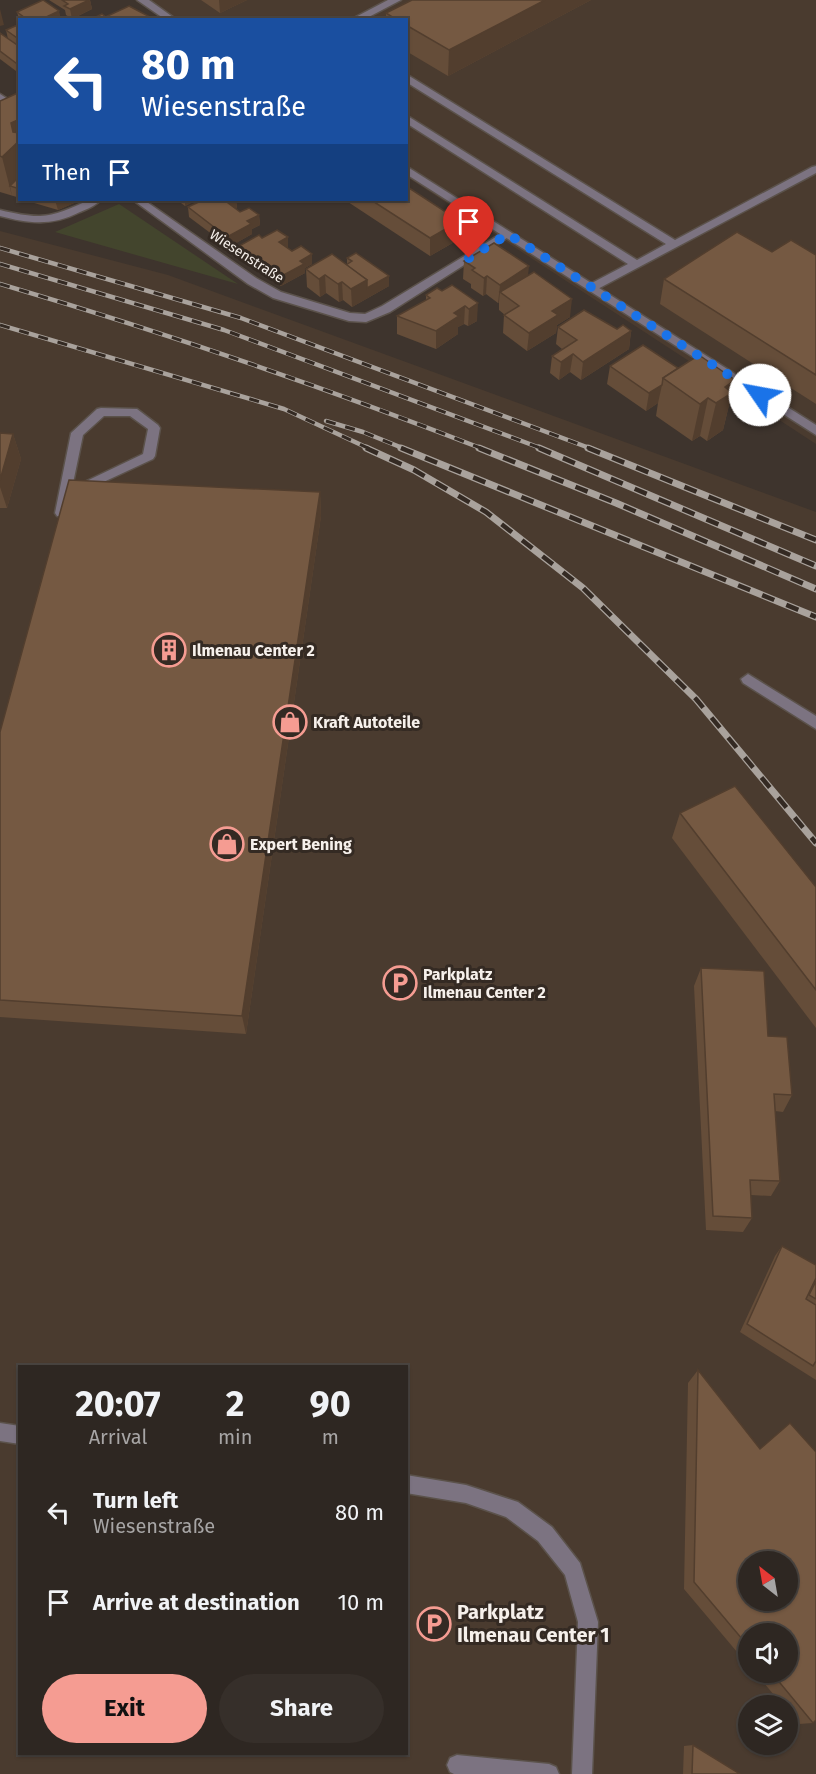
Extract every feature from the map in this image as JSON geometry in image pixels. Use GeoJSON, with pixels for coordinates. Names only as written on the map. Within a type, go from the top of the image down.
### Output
{"type":"FeatureCollection","features":[{"type":"Feature","properties":{"kind":"street"},"geometry":{"type":"LineString","coordinates":[[142,0],[170,18]]}},
{"type":"Feature","properties":{"kind":"street"},"geometry":{"type":"LineString","coordinates":[[358,18],[396,0]]}},
{"type":"Feature","properties":{"kind":"street"},"geometry":{"type":"LineString","coordinates":[[408,78],[674,244]]}},
{"type":"Feature","properties":{"kind":"street"},"geometry":{"type":"LineString","coordinates":[[0,97],[18,110]]}},
{"type":"Feature","properties":{"kind":"street"},"geometry":{"type":"LineString","coordinates":[[408,119],[636,264]]}},
{"type":"Feature","properties":{"kind":"street"},"geometry":{"type":"LineString","coordinates":[[408,170],[816,431]]}},
{"type":"Feature","properties":{"kind":"street"},"geometry":{"type":"LineString","coordinates":[[592,288],[816,170]]}},
{"type":"Feature","properties":{"kind":"street"},"geometry":{"type":"LineString","coordinates":[[0,213],[32,221],[50,221],[94,201]]}},
{"type":"Feature","properties":{"kind":"street","name":"Wiesenstraße"},"geometry":{"type":"LineString","coordinates":[[139,201],[277,295],[349,317],[366,318],[386,309],[508,234]]}},
{"type":"Feature","properties":{"kind":"street"},"geometry":{"type":"LineString","coordinates":[[56,530],[76,433],[101,412],[134,412],[154,428],[149,456],[65,495]]}},
{"type":"Feature","properties":{"kind":"street"},"geometry":{"type":"LineString","coordinates":[[748,679],[816,723]]}},
{"type":"Feature","properties":{"kind":"street"},"geometry":{"type":"LineString","coordinates":[[0,1432],[18,1435]]}},
{"type":"Feature","properties":{"kind":"street"},"geometry":{"type":"LineString","coordinates":[[408,1484],[466,1494],[511,1509],[545,1534],[573,1570],[588,1622],[582,1774]]}},
{"type":"Feature","properties":{"kind":"street"},"geometry":{"type":"LineString","coordinates":[[457,1765],[549,1774]]}},
{"type":"Feature","properties":{"kind":"shaded area"},"geometry":{"type":"Polygon","coordinates":[[[136,0],[816,0],[816,444],[408,178],[408,18],[164,18],[136,0]]]}},
{"type":"Feature","properties":{"kind":"shaded area"},"geometry":{"type":"Polygon","coordinates":[[[0,231],[168,275],[816,512],[816,1774],[0,1774],[0,231]]]}},
{"type":"Feature","properties":{"kind":"green space"},"geometry":{"type":"Polygon","coordinates":[[[119,204],[238,284],[55,232],[119,204]]]}},
{"type":"Feature","properties":{"kind":"building"},"geometry":{"type":"Polygon","coordinates":[[[43,0],[59,11],[44,18],[25,18],[17,12],[43,0]]]}},
{"type":"Feature","properties":{"kind":"building"},"geometry":{"type":"Polygon","coordinates":[[[62,0],[89,0],[70,9],[64,6],[68,4],[62,0]]]}},
{"type":"Feature","properties":{"kind":"building"},"geometry":{"type":"Polygon","coordinates":[[[412,0],[545,0],[449,50],[408,26],[408,18],[394,18],[386,13],[412,0]]]}},
{"type":"Feature","properties":{"kind":"building"},"geometry":{"type":"Polygon","coordinates":[[[129,6],[152,18],[103,18],[129,6]]]}},
{"type":"Feature","properties":{"kind":"building"},"geometry":{"type":"Polygon","coordinates":[[[102,14],[106,17],[104,18],[94,18],[102,14]]]}},
{"type":"Feature","properties":{"kind":"building"},"geometry":{"type":"Polygon","coordinates":[[[18,25],[18,39],[6,30],[18,25]]]}},
{"type":"Feature","properties":{"kind":"building"},"geometry":{"type":"Polygon","coordinates":[[[0,33],[18,46],[18,64],[0,51],[0,33]]]}},
{"type":"Feature","properties":{"kind":"building"},"geometry":{"type":"Polygon","coordinates":[[[18,93],[18,120],[11,123],[13,132],[18,133],[18,142],[2,157],[0,156],[0,101],[18,93]]]}},
{"type":"Feature","properties":{"kind":"building"},"geometry":{"type":"Polygon","coordinates":[[[18,178],[18,188],[10,186],[18,178]]]}},
{"type":"Feature","properties":{"kind":"building"},"geometry":{"type":"Polygon","coordinates":[[[408,187],[444,211],[455,205],[470,215],[430,238],[373,201],[408,201],[408,187]]]}},
{"type":"Feature","properties":{"kind":"building"},"geometry":{"type":"Polygon","coordinates":[[[201,201],[233,201],[228,203],[240,212],[249,208],[259,215],[247,221],[251,224],[227,237],[188,207],[201,201]]]}},
{"type":"Feature","properties":{"kind":"building"},"geometry":{"type":"Polygon","coordinates":[[[277,230],[288,237],[279,242],[292,251],[301,246],[312,254],[300,261],[304,264],[280,277],[239,246],[259,235],[262,238],[277,230]]]}},
{"type":"Feature","properties":{"kind":"building"},"geometry":{"type":"Polygon","coordinates":[[[737,232],[772,252],[791,240],[816,255],[816,375],[664,279],[737,232]]]}},
{"type":"Feature","properties":{"kind":"building"},"geometry":{"type":"Polygon","coordinates":[[[494,243],[529,266],[500,285],[472,270],[475,268],[464,261],[494,243]]]}},
{"type":"Feature","properties":{"kind":"building"},"geometry":{"type":"Polygon","coordinates":[[[356,253],[389,276],[367,288],[367,280],[346,265],[352,261],[347,258],[356,253]]]}},
{"type":"Feature","properties":{"kind":"building"},"geometry":{"type":"Polygon","coordinates":[[[332,254],[367,280],[351,289],[342,282],[338,284],[325,275],[319,279],[306,269],[332,254]]]}},
{"type":"Feature","properties":{"kind":"building"},"geometry":{"type":"Polygon","coordinates":[[[534,272],[572,299],[552,311],[558,315],[529,333],[504,315],[519,306],[500,292],[534,272]]]}},
{"type":"Feature","properties":{"kind":"building"},"geometry":{"type":"Polygon","coordinates":[[[452,285],[478,303],[469,309],[465,306],[454,313],[459,316],[436,331],[397,316],[430,298],[426,295],[437,288],[442,291],[452,285]]]}},
{"type":"Feature","properties":{"kind":"building"},"geometry":{"type":"Polygon","coordinates":[[[584,310],[617,329],[623,325],[631,331],[583,362],[573,354],[561,362],[552,356],[577,340],[558,327],[584,310]]]}},
{"type":"Feature","properties":{"kind":"building"},"geometry":{"type":"Polygon","coordinates":[[[643,345],[678,368],[663,378],[662,385],[649,393],[610,366],[643,345]]]}},
{"type":"Feature","properties":{"kind":"building"},"geometry":{"type":"Polygon","coordinates":[[[699,355],[735,380],[725,387],[732,393],[716,403],[708,398],[700,404],[663,378],[699,355]]]}},
{"type":"Feature","properties":{"kind":"building"},"geometry":{"type":"Polygon","coordinates":[[[0,433],[13,434],[0,480],[0,433]]]}},
{"type":"Feature","properties":{"kind":"building","name":"Ilmenau Center 2"},"geometry":{"type":"Polygon","coordinates":[[[69,480],[320,492],[242,1016],[0,1000],[0,732],[69,480]]]}},
{"type":"Feature","properties":{"kind":"building"},"geometry":{"type":"Polygon","coordinates":[[[735,786],[816,887],[816,990],[680,813],[735,786]]]}},
{"type":"Feature","properties":{"kind":"building"},"geometry":{"type":"Polygon","coordinates":[[[701,968],[764,971],[768,1036],[787,1037],[792,1095],[774,1094],[780,1181],[750,1180],[752,1218],[713,1216],[701,968]]]}},
{"type":"Feature","properties":{"kind":"building"},"geometry":{"type":"Polygon","coordinates":[[[782,1246],[816,1265],[816,1278],[806,1299],[816,1305],[816,1361],[813,1366],[747,1324],[782,1246]]]}},
{"type":"Feature","properties":{"kind":"building"},"geometry":{"type":"Polygon","coordinates":[[[816,1281],[816,1299],[809,1295],[816,1281]]]}},
{"type":"Feature","properties":{"kind":"building"},"geometry":{"type":"Polygon","coordinates":[[[698,1370],[760,1449],[790,1423],[816,1452],[816,1720],[813,1723],[798,1705],[798,1695],[790,1695],[780,1683],[798,1683],[798,1623],[738,1623],[738,1634],[694,1582],[698,1370]]]}},
{"type":"Feature","properties":{"kind":"building"},"geometry":{"type":"Polygon","coordinates":[[[693,1745],[740,1774],[692,1774],[693,1745]]]}},
{"type":"Feature","properties":{"kind":"railway"},"geometry":{"type":"LineString","coordinates":[[0,248],[241,318],[592,449]]}},
{"type":"Feature","properties":{"kind":"railway"},"geometry":{"type":"LineString","coordinates":[[0,264],[224,330],[543,449]]}},
{"type":"Feature","properties":{"kind":"railway"},"geometry":{"type":"LineString","coordinates":[[0,284],[243,361],[483,449]]}},
{"type":"Feature","properties":{"kind":"railway"},"geometry":{"type":"LineString","coordinates":[[0,325],[284,409],[370,449]]}},
{"type":"Feature","properties":{"kind":"railway"},"geometry":{"type":"LineString","coordinates":[[326,421],[363,432],[405,449]]}},
{"type":"Feature","properties":{"kind":"railway"},"geometry":{"type":"LineString","coordinates":[[366,448],[414,470],[486,512],[583,588],[696,699],[816,843]]}},
{"type":"Feature","properties":{"kind":"railway"},"geometry":{"type":"LineString","coordinates":[[401,448],[816,617]]}},
{"type":"Feature","properties":{"kind":"railway"},"geometry":{"type":"LineString","coordinates":[[479,448],[616,503],[816,589]]}},
{"type":"Feature","properties":{"kind":"railway"},"geometry":{"type":"LineString","coordinates":[[539,448],[816,566]]}},
{"type":"Feature","properties":{"kind":"railway"},"geometry":{"type":"LineString","coordinates":[[588,448],[816,540]]}},
{"type":"Feature","properties":{"kind":"place","name":"Ilmenau Center 2"},"geometry":{"type":"Point","coordinates":[169,650]}},
{"type":"Feature","properties":{"kind":"place","name":"Kraft Autoteile"},"geometry":{"type":"Point","coordinates":[290,722]}},
{"type":"Feature","properties":{"kind":"place","name":"Expert Bening"},"geometry":{"type":"Point","coordinates":[227,844]}},
{"type":"Feature","properties":{"kind":"place","name":"Parkplatz Ilmenau Center 2"},"geometry":{"type":"Point","coordinates":[400,983]}},
{"type":"Feature","properties":{"kind":"place","name":"Parkplatz Ilmenau Center 1"},"geometry":{"type":"Point","coordinates":[434,1624]}},
{"type":"Feature","properties":{"kind":"route"},"geometry":{"type":"LineString","coordinates":[[469,258],[508,234],[760,395]]}}]}
